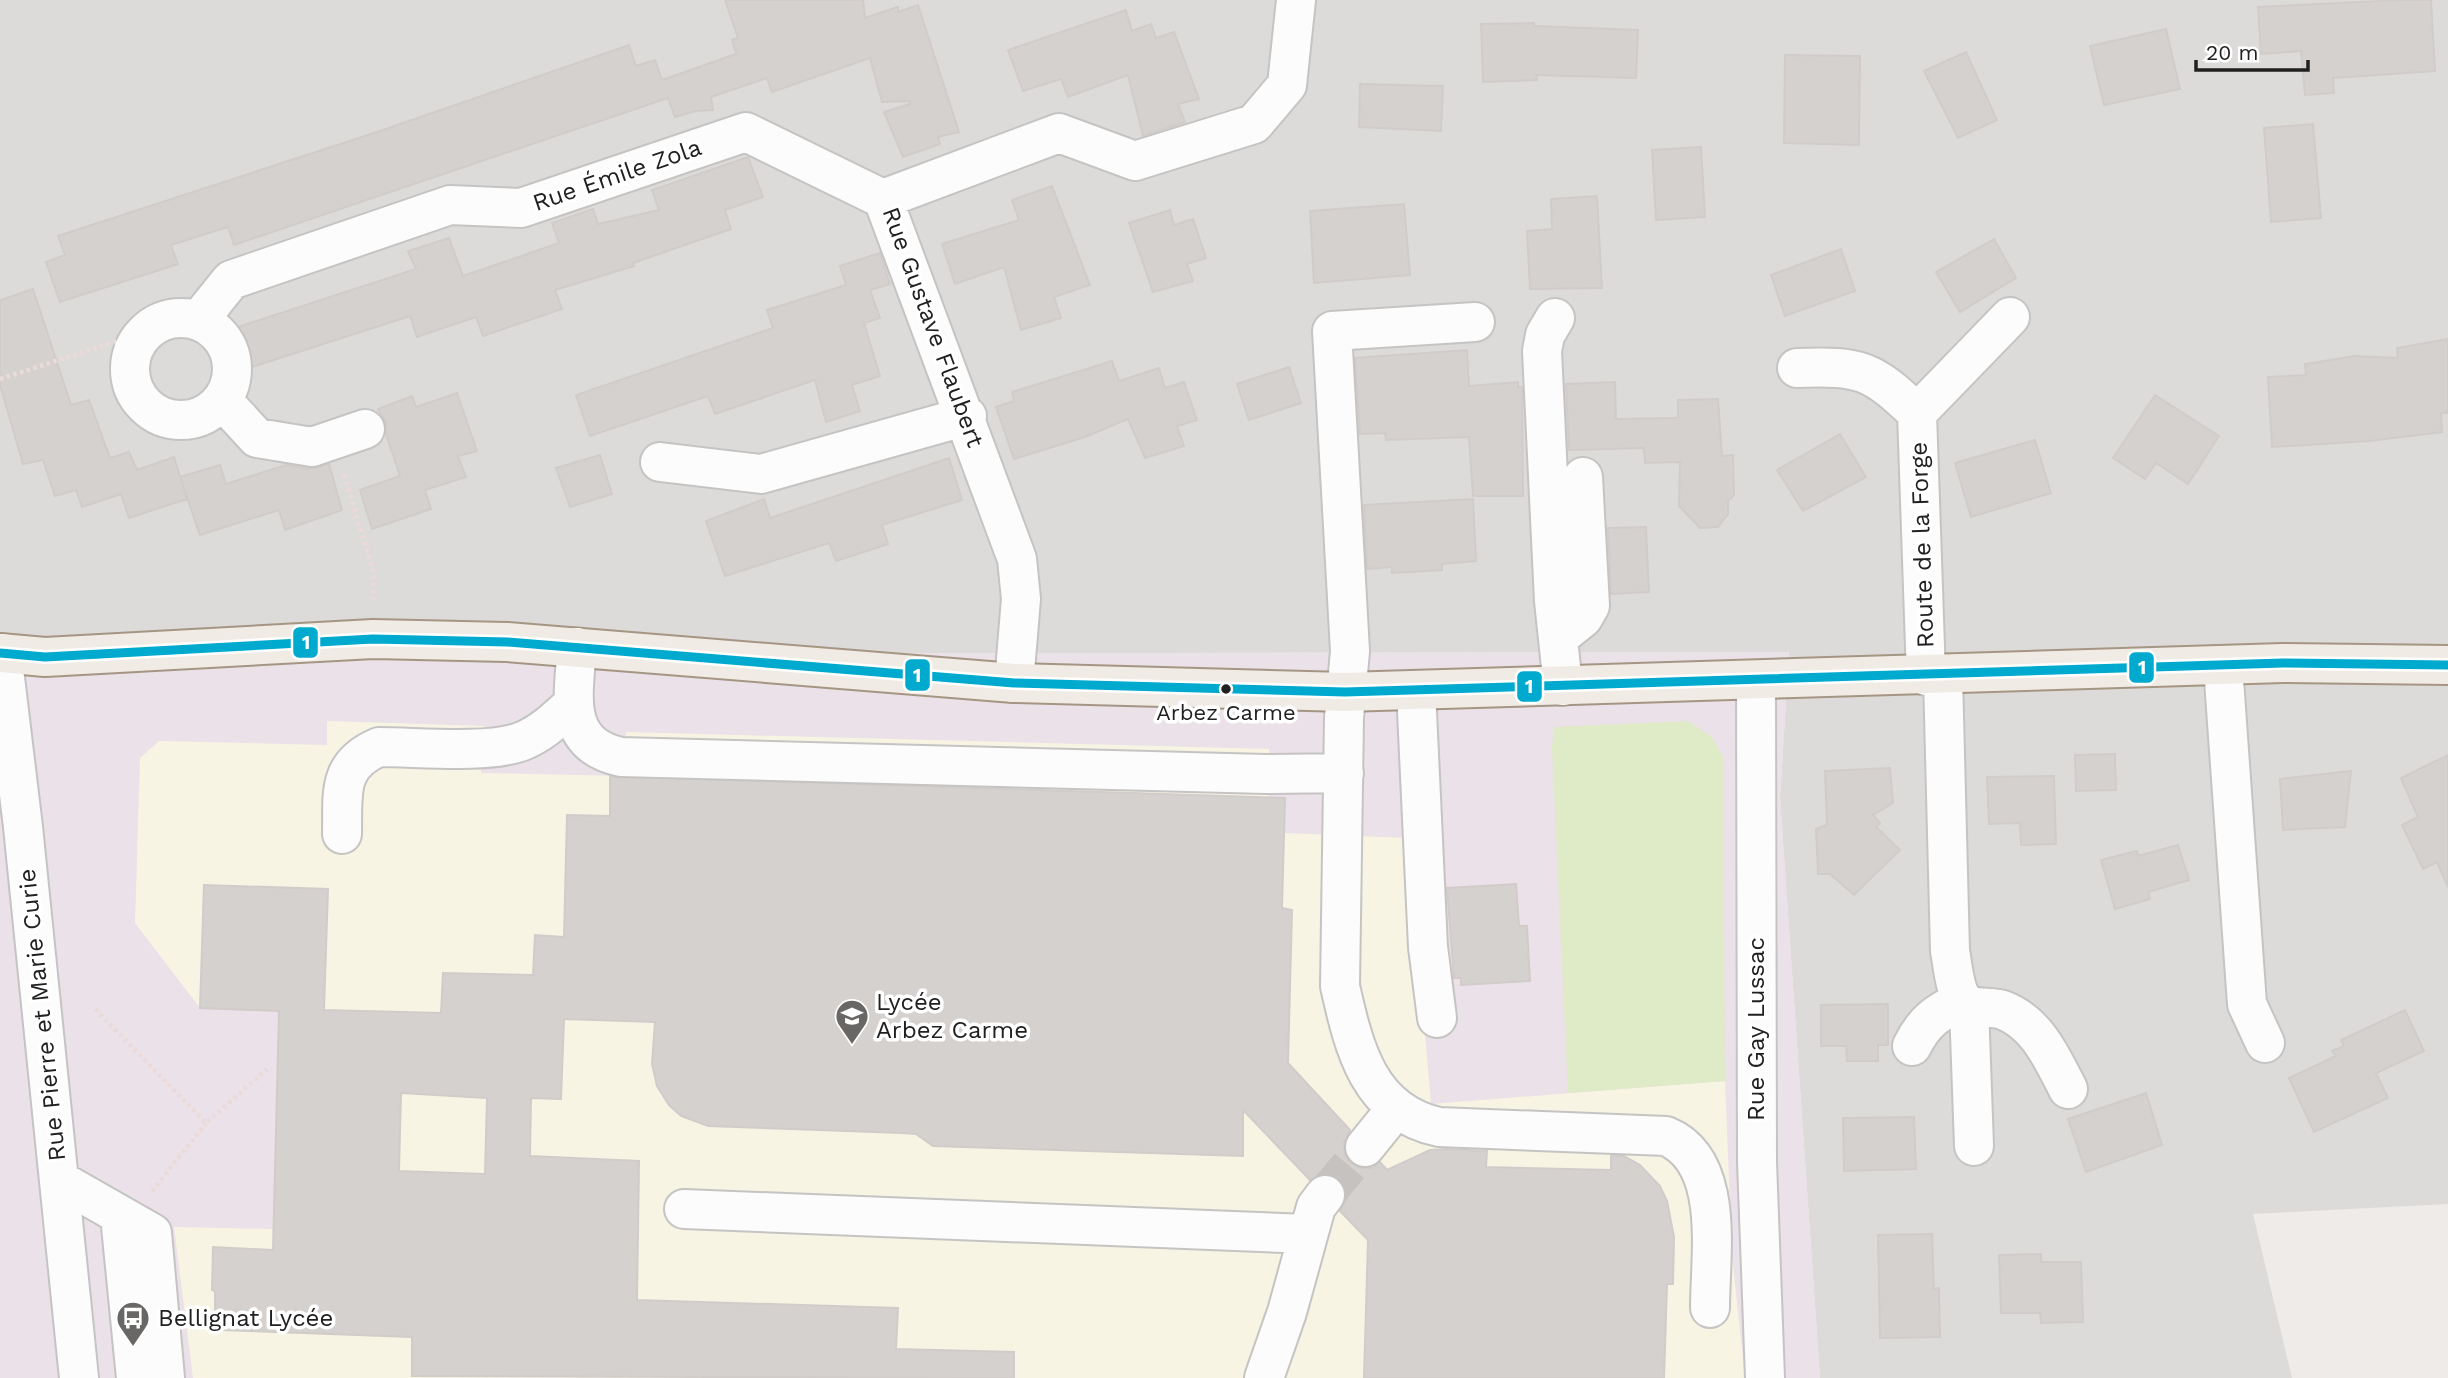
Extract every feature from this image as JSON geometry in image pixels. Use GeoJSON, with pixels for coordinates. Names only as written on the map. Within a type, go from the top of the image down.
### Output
{"type":"FeatureCollection","features":[{"type":"Feature","properties":{"kind":"main road","name":"Route de la Forge"},"geometry":{"type":"LineString","coordinates":[[1,653],[45,657],[373,639],[507,642],[1014,683],[1345,692],[2223,666],[2448,665]]}},
{"type":"Feature","properties":{"kind":"street","name":"Rue Gustave Flaubert"},"geometry":{"type":"LineString","coordinates":[[1014,683],[1021,599],[1017,559],[967,416],[883,199],[1059,133],[1135,161],[1254,124],[1287,85],[1296,0]]}},
{"type":"Feature","properties":{"kind":"street","name":"Rue Émile Zola"},"geometry":{"type":"LineString","coordinates":[[198,321],[232,280],[450,205],[521,208],[746,132],[883,199]]}},
{"type":"Feature","properties":{"kind":"street"},"geometry":{"type":"LineString","coordinates":[[1797,368],[1832,367],[1861,371],[1879,378],[1917,413],[2010,317]]}},
{"type":"Feature","properties":{"kind":"street"},"geometry":{"type":"LineString","coordinates":[[1555,318],[1545,335],[1542,351],[1563,686]]}},
{"type":"Feature","properties":{"kind":"street"},"geometry":{"type":"LineString","coordinates":[[170,319],[198,321],[223,340],[230,354],[230,386],[222,400],[210,411],[187,420],[162,417],[147,408],[137,395],[131,371],[135,346],[145,332],[170,319]]}},
{"type":"Feature","properties":{"kind":"street"},"geometry":{"type":"LineString","coordinates":[[1475,322],[1332,331],[1350,651],[1345,692],[1340,986],[1358,1049],[1381,1096],[1395,1110],[1417,1123],[1439,1128],[1666,1136],[1681,1142],[1698,1162],[1707,1184],[1710,1308]]}},
{"type":"Feature","properties":{"kind":"street"},"geometry":{"type":"LineString","coordinates":[[222,400],[257,438],[312,447],[349,435]]}},
{"type":"Feature","properties":{"kind":"street","name":"Route de la Forge"},"geometry":{"type":"LineString","coordinates":[[1917,413],[1935,676]]}},
{"type":"Feature","properties":{"kind":"street"},"geometry":{"type":"LineString","coordinates":[[660,462],[761,474],[967,416]]}},
{"type":"Feature","properties":{"kind":"street"},"geometry":{"type":"LineString","coordinates":[[1558,638],[1583,618],[1590,606],[1583,477]]}},
{"type":"Feature","properties":{"kind":"street"},"geometry":{"type":"LineString","coordinates":[[577,647],[574,717],[587,740],[607,754],[621,757],[1266,774],[1344,773]]}},
{"type":"Feature","properties":{"kind":"street","name":"Rue Pierre et Marie Curie"},"geometry":{"type":"LineString","coordinates":[[1,653],[23,827],[79,1378]]}},
{"type":"Feature","properties":{"kind":"street"},"geometry":{"type":"LineString","coordinates":[[2223,666],[2247,1004],[2265,1043]]}},
{"type":"Feature","properties":{"kind":"street"},"geometry":{"type":"LineString","coordinates":[[1935,676],[1950,951],[1972,1004],[1974,1146]]}},
{"type":"Feature","properties":{"kind":"street","name":"Rue Gay Lussac"},"geometry":{"type":"LineString","coordinates":[[1756,680],[1756,1162],[1765,1378]]}},
{"type":"Feature","properties":{"kind":"street"},"geometry":{"type":"LineString","coordinates":[[1416,690],[1428,947],[1437,1018]]}},
{"type":"Feature","properties":{"kind":"street"},"geometry":{"type":"LineString","coordinates":[[342,834],[345,777],[358,758],[368,752],[379,747],[501,747],[522,741],[540,731],[573,704]]}},
{"type":"Feature","properties":{"kind":"street"},"geometry":{"type":"LineString","coordinates":[[1912,1046],[1920,1028],[1930,1017],[1972,1004],[2001,1009],[2034,1031],[2068,1088]]}},
{"type":"Feature","properties":{"kind":"street"},"geometry":{"type":"LineString","coordinates":[[1366,1147],[1395,1110]]}},
{"type":"Feature","properties":{"kind":"street"},"geometry":{"type":"LineString","coordinates":[[59,1180],[152,1233],[165,1378]]}},
{"type":"Feature","properties":{"kind":"street"},"geometry":{"type":"LineString","coordinates":[[1264,1378],[1287,1312],[1316,1207],[1325,1195]]}},
{"type":"Feature","properties":{"kind":"street"},"geometry":{"type":"LineString","coordinates":[[684,1209],[1308,1234]]}},
{"type":"Feature","properties":{"kind":"street"},"geometry":{"type":"LineString","coordinates":[[130,1221],[136,1378]]}},
{"type":"Feature","properties":{"kind":"path"},"geometry":{"type":"LineString","coordinates":[[0,379],[145,332]]}},
{"type":"Feature","properties":{"kind":"path"},"geometry":{"type":"LineString","coordinates":[[349,435],[373,571],[373,639]]}},
{"type":"Feature","properties":{"kind":"path"},"geometry":{"type":"LineString","coordinates":[[95,1009],[206,1123]]}},
{"type":"Feature","properties":{"kind":"path"},"geometry":{"type":"LineString","coordinates":[[130,1221],[206,1123],[267,1069]]}},
{"type":"Feature","properties":{"kind":"shaded area"},"geometry":{"type":"Polygon","coordinates":[[[0,0],[2448,0],[2448,1204],[2253,1214],[2292,1378],[1820,1378],[1780,798],[1789,652],[0,655],[0,0]]]}},
{"type":"Feature","properties":{"kind":"shaded area","name":"Lycée Arbez Carme"},"geometry":{"type":"Polygon","coordinates":[[[1789,652],[1780,798],[1820,1378],[0,1378],[0,655],[1789,652]]]}},
{"type":"Feature","properties":{"kind":"shaded area","name":"Lycée Arbez Carme"},"geometry":{"type":"Polygon","coordinates":[[[327,721],[484,726],[481,773],[624,776],[626,732],[1269,749],[1268,797],[1285,798],[1285,833],[1408,838],[1431,1104],[1725,1081],[1732,1255],[1745,1378],[193,1378],[174,1227],[273,1229],[279,1011],[200,1008],[135,923],[140,758],[159,741],[327,745],[327,721]]]}},
{"type":"Feature","properties":{"kind":"green space"},"geometry":{"type":"Polygon","coordinates":[[[1688,721],[1712,737],[1723,757],[1725,1081],[1568,1093],[1552,748],[1554,727],[1688,721]]]}},
{"type":"Feature","properties":{"kind":"building"},"geometry":{"type":"Polygon","coordinates":[[[725,0],[863,0],[865,18],[898,7],[898,12],[918,5],[959,132],[938,137],[940,144],[903,157],[884,112],[910,104],[910,101],[882,102],[870,58],[772,92],[767,78],[711,97],[713,110],[675,117],[668,98],[234,245],[228,227],[171,245],[178,264],[60,302],[46,262],[65,255],[58,236],[374,133],[629,45],[636,66],[655,60],[662,80],[736,54],[732,40],[738,38],[725,0]]]}},
{"type":"Feature","properties":{"kind":"building"},"geometry":{"type":"Polygon","coordinates":[[[2431,0],[2435,71],[2333,78],[2334,93],[2305,95],[2301,51],[2261,54],[2258,7],[2431,0]]]}},
{"type":"Feature","properties":{"kind":"building"},"geometry":{"type":"Polygon","coordinates":[[[1126,10],[1132,31],[1151,24],[1156,38],[1174,32],[1199,99],[1178,104],[1185,122],[1143,136],[1128,75],[1068,97],[1061,79],[1023,91],[1008,50],[1126,10]]]}},
{"type":"Feature","properties":{"kind":"building"},"geometry":{"type":"Polygon","coordinates":[[[1534,23],[1534,26],[1638,30],[1636,78],[1536,75],[1537,80],[1483,82],[1481,24],[1534,23]]]}},
{"type":"Feature","properties":{"kind":"building"},"geometry":{"type":"Polygon","coordinates":[[[2166,29],[2180,89],[2104,105],[2090,46],[2166,29]]]}},
{"type":"Feature","properties":{"kind":"building"},"geometry":{"type":"Polygon","coordinates":[[[1966,52],[1997,120],[1958,138],[1924,71],[1966,52]]]}},
{"type":"Feature","properties":{"kind":"building"},"geometry":{"type":"Polygon","coordinates":[[[1785,55],[1860,56],[1859,145],[1784,143],[1785,55]]]}},
{"type":"Feature","properties":{"kind":"building"},"geometry":{"type":"Polygon","coordinates":[[[1360,84],[1443,86],[1441,131],[1359,127],[1360,84]]]}},
{"type":"Feature","properties":{"kind":"building"},"geometry":{"type":"Polygon","coordinates":[[[2313,124],[2321,218],[2271,222],[2264,128],[2313,124]]]}},
{"type":"Feature","properties":{"kind":"building"},"geometry":{"type":"Polygon","coordinates":[[[1701,147],[1705,217],[1656,220],[1652,150],[1701,147]]]}},
{"type":"Feature","properties":{"kind":"building"},"geometry":{"type":"Polygon","coordinates":[[[748,157],[763,197],[725,210],[731,229],[633,263],[634,266],[555,290],[562,309],[483,336],[476,317],[417,337],[410,316],[252,367],[238,327],[416,269],[408,251],[449,238],[463,276],[559,243],[552,223],[593,209],[598,224],[659,210],[652,190],[748,157]]]}},
{"type":"Feature","properties":{"kind":"building"},"geometry":{"type":"Polygon","coordinates":[[[1052,186],[1090,285],[1054,297],[1061,318],[1021,330],[1004,267],[955,284],[942,244],[1019,220],[1012,200],[1052,186]]]}},
{"type":"Feature","properties":{"kind":"building"},"geometry":{"type":"Polygon","coordinates":[[[1597,196],[1602,288],[1530,289],[1527,231],[1552,229],[1551,199],[1597,196]]]}},
{"type":"Feature","properties":{"kind":"building"},"geometry":{"type":"Polygon","coordinates":[[[1404,204],[1410,275],[1314,283],[1310,211],[1404,204]]]}},
{"type":"Feature","properties":{"kind":"building"},"geometry":{"type":"Polygon","coordinates":[[[1170,210],[1174,225],[1193,219],[1206,258],[1187,264],[1193,281],[1153,292],[1129,223],[1170,210]]]}},
{"type":"Feature","properties":{"kind":"building"},"geometry":{"type":"Polygon","coordinates":[[[1994,239],[2016,278],[1960,312],[1936,272],[1994,239]]]}},
{"type":"Feature","properties":{"kind":"building"},"geometry":{"type":"Polygon","coordinates":[[[1841,249],[1855,291],[1785,316],[1771,275],[1841,249]]]}},
{"type":"Feature","properties":{"kind":"building"},"geometry":{"type":"Polygon","coordinates":[[[880,253],[890,284],[870,290],[880,318],[864,323],[880,376],[852,385],[860,411],[826,422],[815,380],[715,414],[708,396],[590,436],[576,395],[773,328],[767,310],[846,285],[840,266],[880,253]]]}},
{"type":"Feature","properties":{"kind":"building"},"geometry":{"type":"Polygon","coordinates":[[[33,289],[71,405],[89,400],[110,458],[129,452],[137,470],[174,457],[187,499],[129,518],[121,494],[82,507],[76,490],[55,496],[43,460],[23,464],[0,385],[0,300],[33,289]]]}},
{"type":"Feature","properties":{"kind":"building"},"geometry":{"type":"Polygon","coordinates":[[[2448,339],[2448,413],[2441,413],[2442,432],[2369,441],[2272,447],[2268,377],[2306,375],[2305,364],[2354,356],[2398,358],[2397,348],[2448,339]]]}},
{"type":"Feature","properties":{"kind":"building"},"geometry":{"type":"Polygon","coordinates":[[[1467,350],[1469,386],[1518,382],[1518,387],[1522,387],[1523,496],[1473,496],[1469,437],[1386,440],[1385,433],[1360,434],[1355,358],[1467,350]]]}},
{"type":"Feature","properties":{"kind":"building"},"geometry":{"type":"Polygon","coordinates":[[[1112,361],[1119,381],[1159,368],[1165,388],[1184,382],[1197,420],[1177,426],[1184,446],[1145,458],[1128,419],[1085,437],[1014,459],[996,407],[1014,401],[1012,392],[1112,361]]]}},
{"type":"Feature","properties":{"kind":"building"},"geometry":{"type":"Polygon","coordinates":[[[1289,367],[1301,403],[1249,420],[1237,384],[1289,367]]]}},
{"type":"Feature","properties":{"kind":"building"},"geometry":{"type":"Polygon","coordinates":[[[1615,382],[1616,419],[1678,418],[1678,400],[1718,399],[1722,456],[1733,455],[1734,495],[1728,501],[1728,514],[1718,527],[1700,528],[1679,506],[1680,462],[1645,463],[1644,448],[1569,450],[1566,384],[1615,382]]]}},
{"type":"Feature","properties":{"kind":"building"},"geometry":{"type":"Polygon","coordinates":[[[457,393],[477,451],[458,456],[466,477],[425,490],[431,509],[372,529],[360,490],[400,476],[386,434],[386,423],[378,409],[412,396],[416,407],[457,393]]]}},
{"type":"Feature","properties":{"kind":"building"},"geometry":{"type":"Polygon","coordinates":[[[2155,395],[2219,436],[2188,484],[2156,463],[2145,479],[2113,458],[2155,395]]]}},
{"type":"Feature","properties":{"kind":"building"},"geometry":{"type":"Polygon","coordinates":[[[1840,434],[1866,477],[1803,511],[1777,470],[1840,434]]]}},
{"type":"Feature","properties":{"kind":"building"},"geometry":{"type":"Polygon","coordinates":[[[2035,440],[2051,493],[1971,517],[1955,463],[2035,440]]]}},
{"type":"Feature","properties":{"kind":"building"},"geometry":{"type":"Polygon","coordinates":[[[600,455],[612,494],[570,507],[556,468],[600,455]]]}},
{"type":"Feature","properties":{"kind":"building"},"geometry":{"type":"Polygon","coordinates":[[[949,458],[962,500],[882,525],[888,544],[836,561],[829,543],[725,576],[706,521],[764,499],[770,518],[949,458]]]}},
{"type":"Feature","properties":{"kind":"building"},"geometry":{"type":"Polygon","coordinates":[[[329,464],[342,510],[285,530],[279,510],[200,535],[180,477],[220,465],[226,484],[286,465],[309,469],[329,464]]]}},
{"type":"Feature","properties":{"kind":"building"},"geometry":{"type":"Polygon","coordinates":[[[1473,499],[1476,561],[1442,564],[1442,570],[1392,573],[1392,567],[1367,569],[1364,505],[1473,499]]]}},
{"type":"Feature","properties":{"kind":"building"},"geometry":{"type":"Polygon","coordinates":[[[1646,527],[1649,592],[1611,594],[1608,528],[1646,527]]]}},
{"type":"Feature","properties":{"kind":"building"},"geometry":{"type":"Polygon","coordinates":[[[2115,754],[2116,790],[2076,791],[2075,755],[2115,754]]]}},
{"type":"Feature","properties":{"kind":"building"},"geometry":{"type":"Polygon","coordinates":[[[2448,755],[2448,887],[2437,862],[2423,869],[2402,825],[2418,817],[2401,778],[2448,755]]]}},
{"type":"Feature","properties":{"kind":"building"},"geometry":{"type":"Polygon","coordinates":[[[1890,768],[1893,803],[1873,815],[1880,823],[1876,827],[1900,850],[1854,895],[1830,874],[1818,874],[1816,829],[1827,825],[1825,771],[1890,768]]]}},
{"type":"Feature","properties":{"kind":"building"},"geometry":{"type":"Polygon","coordinates":[[[2351,771],[2345,827],[2283,830],[2280,779],[2351,771]]]}},
{"type":"Feature","properties":{"kind":"building"},"geometry":{"type":"Polygon","coordinates":[[[610,776],[1285,798],[1282,908],[1292,910],[1288,1063],[1350,1130],[1344,1143],[1345,1155],[1352,1164],[1361,1168],[1372,1168],[1380,1162],[1387,1170],[1430,1150],[1447,1149],[1487,1151],[1486,1167],[1611,1170],[1611,1156],[1624,1156],[1640,1165],[1660,1186],[1667,1201],[1674,1237],[1673,1284],[1667,1284],[1664,1378],[1364,1378],[1368,1240],[1340,1211],[1347,1198],[1345,1186],[1339,1178],[1328,1173],[1310,1180],[1243,1110],[1243,1156],[933,1146],[916,1134],[708,1126],[681,1116],[669,1105],[657,1086],[652,1064],[655,1022],[564,1019],[561,1099],[531,1098],[530,1156],[639,1161],[637,1300],[898,1308],[896,1349],[1014,1352],[1014,1378],[412,1376],[412,1337],[221,1330],[221,1317],[215,1316],[215,1291],[212,1290],[213,1247],[273,1250],[279,1011],[200,1008],[204,885],[328,889],[324,1010],[441,1013],[443,973],[533,975],[535,935],[564,937],[567,815],[610,816],[610,776]],[[401,1093],[399,1171],[485,1174],[487,1098],[401,1093]]]}},
{"type":"Feature","properties":{"kind":"building"},"geometry":{"type":"Polygon","coordinates":[[[2054,776],[2056,844],[2021,845],[2020,823],[1989,824],[1987,777],[2054,776]]]}},
{"type":"Feature","properties":{"kind":"building"},"geometry":{"type":"Polygon","coordinates":[[[2178,845],[2189,880],[2148,892],[2150,899],[2115,909],[2101,860],[2137,851],[2138,856],[2178,845]]]}},
{"type":"Feature","properties":{"kind":"building"},"geometry":{"type":"Polygon","coordinates":[[[1516,884],[1519,926],[1527,926],[1530,981],[1461,985],[1461,978],[1454,978],[1447,888],[1516,884]]]}},
{"type":"Feature","properties":{"kind":"building"},"geometry":{"type":"Polygon","coordinates":[[[1888,1004],[1888,1045],[1878,1045],[1878,1061],[1847,1061],[1846,1046],[1821,1046],[1821,1005],[1888,1004]]]}},
{"type":"Feature","properties":{"kind":"building"},"geometry":{"type":"Polygon","coordinates":[[[2405,1010],[2424,1051],[2376,1073],[2388,1098],[2314,1132],[2289,1078],[2336,1056],[2332,1051],[2344,1046],[2341,1040],[2405,1010]]]}},
{"type":"Feature","properties":{"kind":"building"},"geometry":{"type":"Polygon","coordinates":[[[2146,1093],[2162,1145],[2086,1172],[2068,1119],[2146,1093]]]}},
{"type":"Feature","properties":{"kind":"building"},"geometry":{"type":"Polygon","coordinates":[[[1914,1117],[1916,1169],[1844,1171],[1843,1118],[1914,1117]]]}},
{"type":"Feature","properties":{"kind":"building"},"geometry":{"type":"Polygon","coordinates":[[[1932,1234],[1934,1289],[1939,1288],[1940,1337],[1880,1338],[1878,1235],[1932,1234]]]}},
{"type":"Feature","properties":{"kind":"building"},"geometry":{"type":"Polygon","coordinates":[[[2041,1254],[2041,1262],[2081,1262],[2083,1322],[2041,1323],[2040,1313],[2001,1313],[1999,1255],[2041,1254]]]}},
{"type":"Feature","properties":{"kind":"tunnel"},"geometry":{"type":"LineString","coordinates":[[1325,1195],[1365,1147]]}},
{"type":"Feature","properties":{"kind":"transit line","name":"1"},"geometry":{"type":"LineString","coordinates":[[0,653],[45,657],[373,639],[507,642],[1014,683],[1345,692],[2283,663],[2448,665]]}},
{"type":"Feature","properties":{"kind":"place","name":"Arbez Carme"},"geometry":{"type":"Point","coordinates":[1226,689]}},
{"type":"Feature","properties":{"kind":"place","name":"Lycée Arbez Carme"},"geometry":{"type":"Point","coordinates":[852,1046]}},
{"type":"Feature","properties":{"kind":"place","name":"Bellignat Lycée"},"geometry":{"type":"Point","coordinates":[133,1348]}}]}
